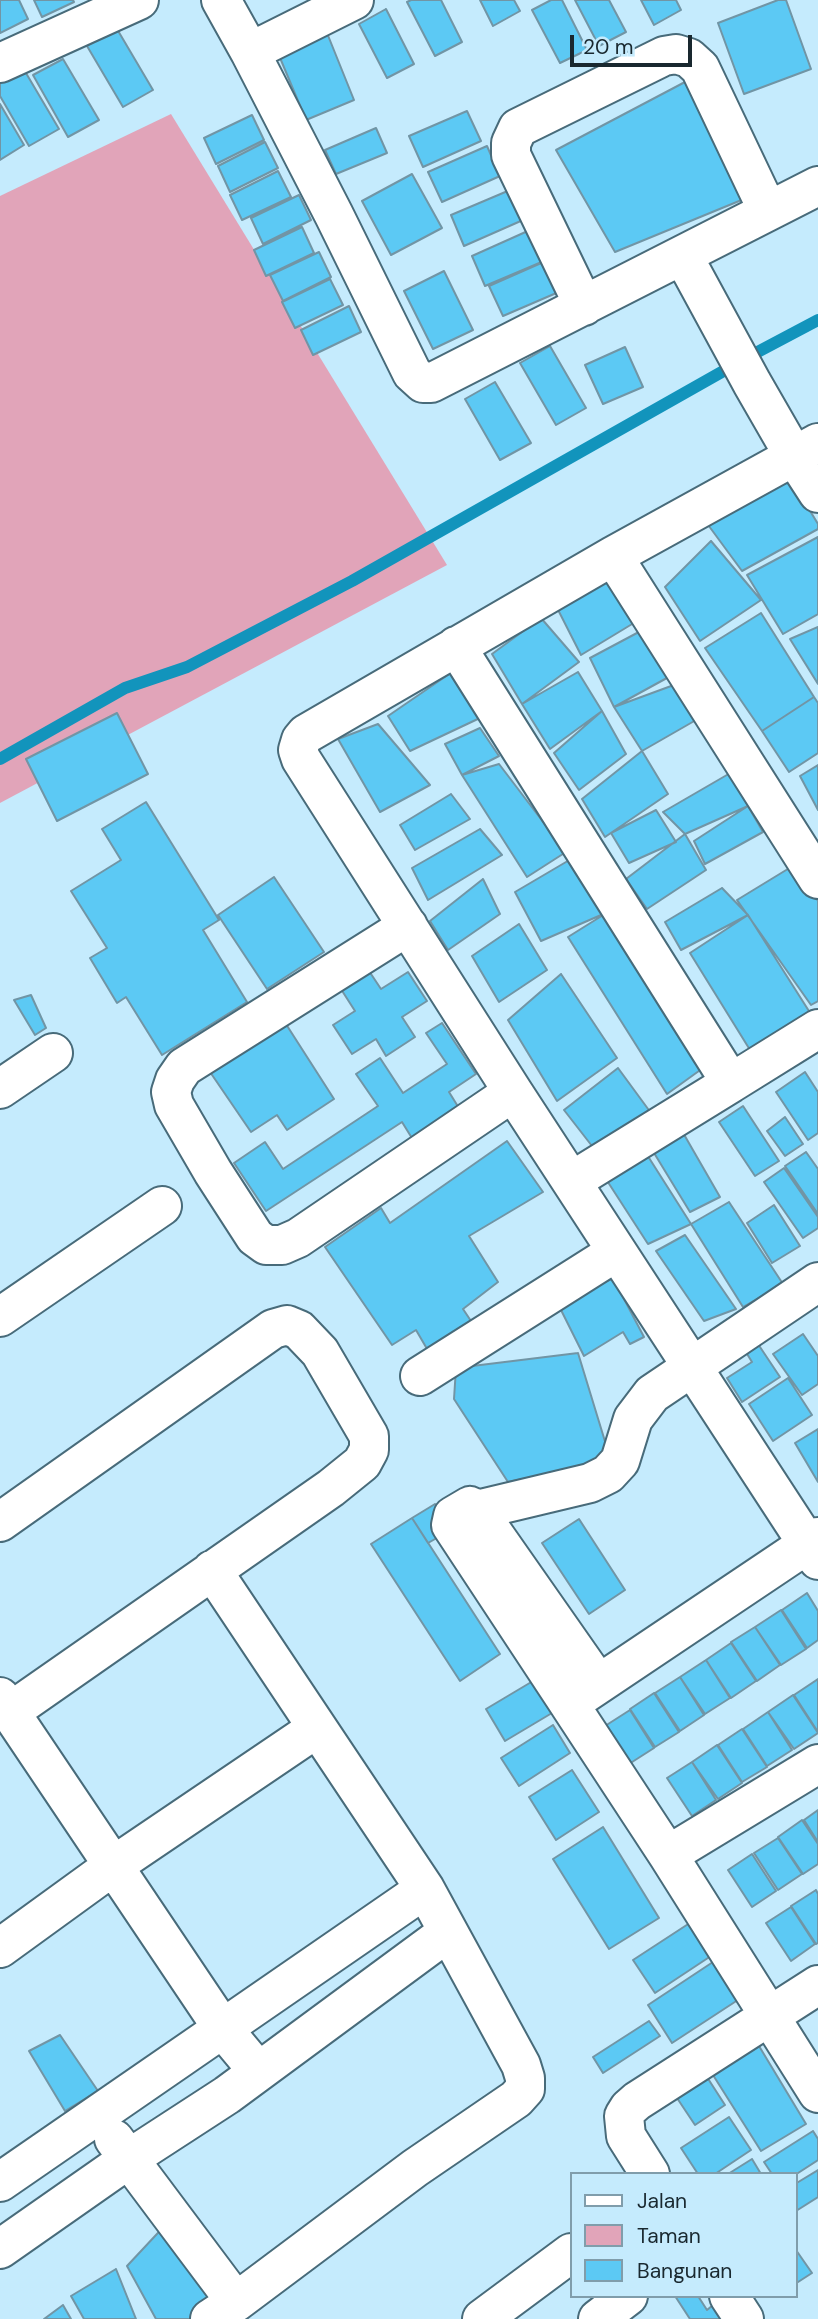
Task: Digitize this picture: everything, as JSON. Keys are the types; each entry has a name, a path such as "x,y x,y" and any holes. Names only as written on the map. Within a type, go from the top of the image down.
{"street":[{"path":"0,62 139,0"},
{"path":"221,0 416,379 423,383 431,383 818,186"},
{"path":"250,52 354,0"},
{"path":"584,306 510,155 511,143 518,128 664,56 676,54 689,58 700,68 768,211"},
{"path":"683,256 752,383 806,450 818,493"},
{"path":"584,1693 814,1547 616,1252 301,759 298,750 306,734 613,556 806,450"},
{"path":"613,556 818,879"},
{"path":"456,646 731,1083"},
{"path":"408,926 184,1067 175,1080 172,1092 174,1105 213,1172 255,1237 266,1245 282,1245 298,1238 513,1092"},
{"path":"572,1181 818,1030"},
{"path":"0,1089 53,1053"},
{"path":"0,1317 162,1206"},
{"path":"420,1376 616,1252"},
{"path":"818,1282 652,1394 633,1419 620,1461 608,1474 590,1483 477,1510 470,1506 453,1516 451,1525 584,1693 667,1855 818,2093"},
{"path":"0,1522 274,1329 287,1325 299,1330 320,1352 363,1423 369,1436 369,1450 362,1463 331,1488 212,1570 5,1705 223,2029 258,2071"},
{"path":"95,2116 130,2158 223,2311 525,2090 525,2078 520,2065 425,1889 212,1570"},
{"path":"0,1948 113,1866 317,1728"},
{"path":"667,1855 818,1764"},
{"path":"0,2182 425,1889"},
{"path":"0,2249 130,2158 227,2095 448,1932"},
{"path":"649,2172 626,2136 624,2116 629,2108 818,1985"},
{"path":"482,2319 570,2254"},
{"path":"598,2319 625,2298"},
{"path":"730,2298 744,2319"}],"green space":[{"path":"171,114 447,565 0,803 0,196"}],"building":[{"path":"0,0 19,0 28,19 0,33"},
{"path":"34,0 73,0 74,2 42,17"},
{"path":"441,0 462,42 435,56 407,2"},
{"path":"480,0 514,0 520,11 493,26"},
{"path":"551,0 562,0 587,50 560,63 532,10"},
{"path":"575,0 609,0 626,32 599,46"},
{"path":"641,0 676,0 681,10 654,25"},
{"path":"778,0 786,0 811,69 744,94 718,23"},
{"path":"386,9 414,64 387,78 359,24"},
{"path":"117,29 153,90 123,107 87,46"},
{"path":"327,33 354,100 306,120 278,53"},
{"path":"63,59 99,120 68,137 33,75"},
{"path":"23,68 59,129 29,146 0,96 0,81"},
{"path":"685,82 744,199 615,252 556,150"},
{"path":"0,104 24,145 0,160"},
{"path":"467,111 481,141 423,167 409,136"},
{"path":"252,115 264,140 216,164 204,138"},
{"path":"376,128 387,153 336,174 325,150"},
{"path":"265,142 278,168 230,192 218,166"},
{"path":"487,146 500,176 442,202 428,172"},
{"path":"278,171 291,197 242,220 230,195"},
{"path":"412,174 442,228 391,255 362,201"},
{"path":"510,190 523,220 464,246 451,215"},
{"path":"299,195 311,220 263,244 251,218"},
{"path":"302,227 314,253 266,276 254,250"},
{"path":"530,230 544,261 485,286 472,256"},
{"path":"319,252 331,277 283,301 270,275"},
{"path":"548,260 561,291 503,316 489,286"},
{"path":"444,271 473,330 433,349 404,291"},
{"path":"330,279 343,305 295,328 282,302"},
{"path":"349,306 361,332 313,355 301,330"},
{"path":"550,346 586,408 556,425 520,363"},
{"path":"625,347 643,387 603,404 585,365"},
{"path":"495,382 531,443 500,460 465,399"},
{"path":"790,478 818,524 818,529 742,571 703,518"},
{"path":"818,537 818,614 783,634 747,575"},
{"path":"711,541 761,600 700,641 665,587"},
{"path":"607,566 647,615 581,655 551,596"},
{"path":"761,613 814,697 762,731 705,648"},
{"path":"541,618 579,662 522,704 492,654"},
{"path":"652,625 676,673 614,707 590,658"},
{"path":"818,627 818,684 790,639"},
{"path":"455,670 482,717 410,751 388,716"},
{"path":"578,672 602,711 550,749 522,704"},
{"path":"682,682 703,716 642,751 614,707"},
{"path":"814,697 818,703 818,753 789,772 762,731"},
{"path":"602,711 626,754 579,790 554,753"},
{"path":"117,713 148,774 57,821 26,759"},
{"path":"378,724 430,785 380,812 338,739"},
{"path":"480,728 499,756 462,775 445,744"},
{"path":"642,751 668,794 605,837 582,799"},
{"path":"499,764 566,852 527,877 462,775"},
{"path":"818,765 818,810 800,776"},
{"path":"732,772 748,806 685,834 663,812"},
{"path":"451,794 470,819 415,850 400,825"},
{"path":"146,802 219,920 203,930 247,1002 162,1055 126,997 117,1003 90,958 107,948 71,891 121,860 102,829"},
{"path":"748,806 763,832 705,864 694,841"},
{"path":"656,810 676,842 629,863 611,833"},
{"path":"480,829 502,855 428,900 412,868"},
{"path":"685,834 706,870 647,909 626,879"},
{"path":"583,852 608,912 541,941 515,892"},
{"path":"796,864 818,901 818,1001 811,1005 737,900"},
{"path":"274,877 324,952 267,989 218,915"},
{"path":"483,879 500,914 448,950 430,921"},
{"path":"722,888 748,915 681,950 665,922"},
{"path":"608,912 703,1068 667,1094 568,937"},
{"path":"748,915 814,1019 755,1058 690,953"},
{"path":"519,924 547,970 499,1002 472,956"},
{"path":"367,968 381,989 408,972 427,1001 402,1017 415,1037 386,1056 376,1039 352,1054 333,1025 355,1011 339,986"},
{"path":"561,974 617,1058 557,1101 508,1020"},
{"path":"31,995 46,1028 35,1035 14,1000"},
{"path":"284,1021 334,1099 287,1130 277,1115 251,1132 208,1069"},
{"path":"442,1023 476,1074 449,1092 462,1113 415,1143 402,1122 266,1211 234,1163 265,1142 283,1169 378,1106 356,1074 380,1058 403,1093 447,1064 426,1033"},
{"path":"618,1068 651,1113 592,1146 564,1110"},
{"path":"805,1072 818,1092 818,1133 808,1140 776,1092"},
{"path":"743,1106 779,1161 755,1176 719,1122"},
{"path":"785,1117 803,1144 785,1156 767,1131"},
{"path":"682,1131 720,1197 690,1212 651,1148"},
{"path":"507,1141 543,1192 469,1236 498,1282 463,1309 471,1321 430,1354 416,1330 392,1345 325,1247 381,1208 390,1223"},
{"path":"644,1150 691,1224 648,1244 604,1176"},
{"path":"806,1152 818,1169 818,1214 785,1166"},
{"path":"784,1168 818,1217 818,1228 803,1238 764,1182"},
{"path":"729,1202 783,1284 743,1307 691,1224"},
{"path":"774,1205 800,1246 772,1263 747,1223"},
{"path":"685,1235 736,1309 704,1321 656,1251"},
{"path":"613,1278 644,1337 630,1344 623,1332 584,1356 559,1306"},
{"path":"803,1334 818,1356 818,1384 802,1395 773,1354"},
{"path":"756,1341 780,1377 742,1402 727,1378 752,1362 744,1349"},
{"path":"578,1353 611,1461 508,1482 454,1399 456,1368"},
{"path":"788,1378 812,1415 773,1441 749,1404"},
{"path":"818,1429 818,1482 795,1443"},
{"path":"435,1504 451,1530 428,1543 412,1518"},
{"path":"412,1518 500,1654 460,1681 371,1544"},
{"path":"579,1519 625,1590 589,1614 542,1543"},
{"path":"807,1593 818,1611 818,1640 807,1648 782,1610"},
{"path":"781,1610 806,1649 781,1665 755,1627"},
{"path":"755,1627 780,1665 757,1681 731,1642"},
{"path":"731,1643 756,1681 731,1698 706,1660"},
{"path":"706,1660 730,1698 705,1714 680,1677"},
{"path":"680,1677 704,1715 680,1731 655,1693"},
{"path":"818,1679 818,1732 794,1695"},
{"path":"533,1681 552,1713 505,1741 486,1709"},
{"path":"654,1693 679,1732 655,1747 630,1709"},
{"path":"793,1695 818,1733 794,1749 768,1712"},
{"path":"630,1710 654,1748 629,1764 605,1726"},
{"path":"768,1712 792,1750 767,1766 743,1729"},
{"path":"553,1725 570,1753 519,1786 501,1758"},
{"path":"742,1729 767,1767 742,1782 718,1745"},
{"path":"717,1745 742,1783 718,1799 692,1762"},
{"path":"692,1762 716,1800 692,1816 667,1778"},
{"path":"572,1770 599,1812 556,1840 529,1797"},
{"path":"818,1810 818,1842 804,1820"},
{"path":"802,1820 818,1844 818,1864 803,1874 778,1837"},
{"path":"603,1827 659,1918 609,1949 553,1859"},
{"path":"778,1838 802,1874 778,1890 754,1853"},
{"path":"752,1854 776,1891 752,1907 728,1870"},
{"path":"816,1890 818,1943 816,1944 791,1906"},
{"path":"791,1907 815,1944 791,1961 766,1923"},
{"path":"702,1915 723,1948 655,1993 633,1960"},
{"path":"719,1958 744,1996 672,2043 648,2005"},
{"path":"649,2021 660,2036 603,2073 593,2057"},
{"path":"60,2035 98,2091 65,2111 29,2051"},
{"path":"759,2046 806,2124 761,2151 713,2075"},
{"path":"705,2074 725,2105 695,2125 675,2095"},
{"path":"729,2117 751,2150 718,2172 697,2172 681,2148"},
{"path":"813,2131 818,2139 818,2160 797,2174 771,2172 764,2162"},
{"path":"752,2159 760,2172 731,2172"},
{"path":"818,2170 818,2197 797,2210 797,2183"},
{"path":"170,2220 223,2305 193,2319 156,2319 127,2266"},
{"path":"797,2251 812,2273 797,2283"},
{"path":"116,2269 136,2319 84,2319 71,2296"},
{"path":"676,2298 699,2298 707,2310 713,2305 722,2319 690,2319"},
{"path":"63,2305 71,2319 44,2319"}],"waterway":[{"path":"0,759 125,688 187,667 352,581 818,320"}]}
